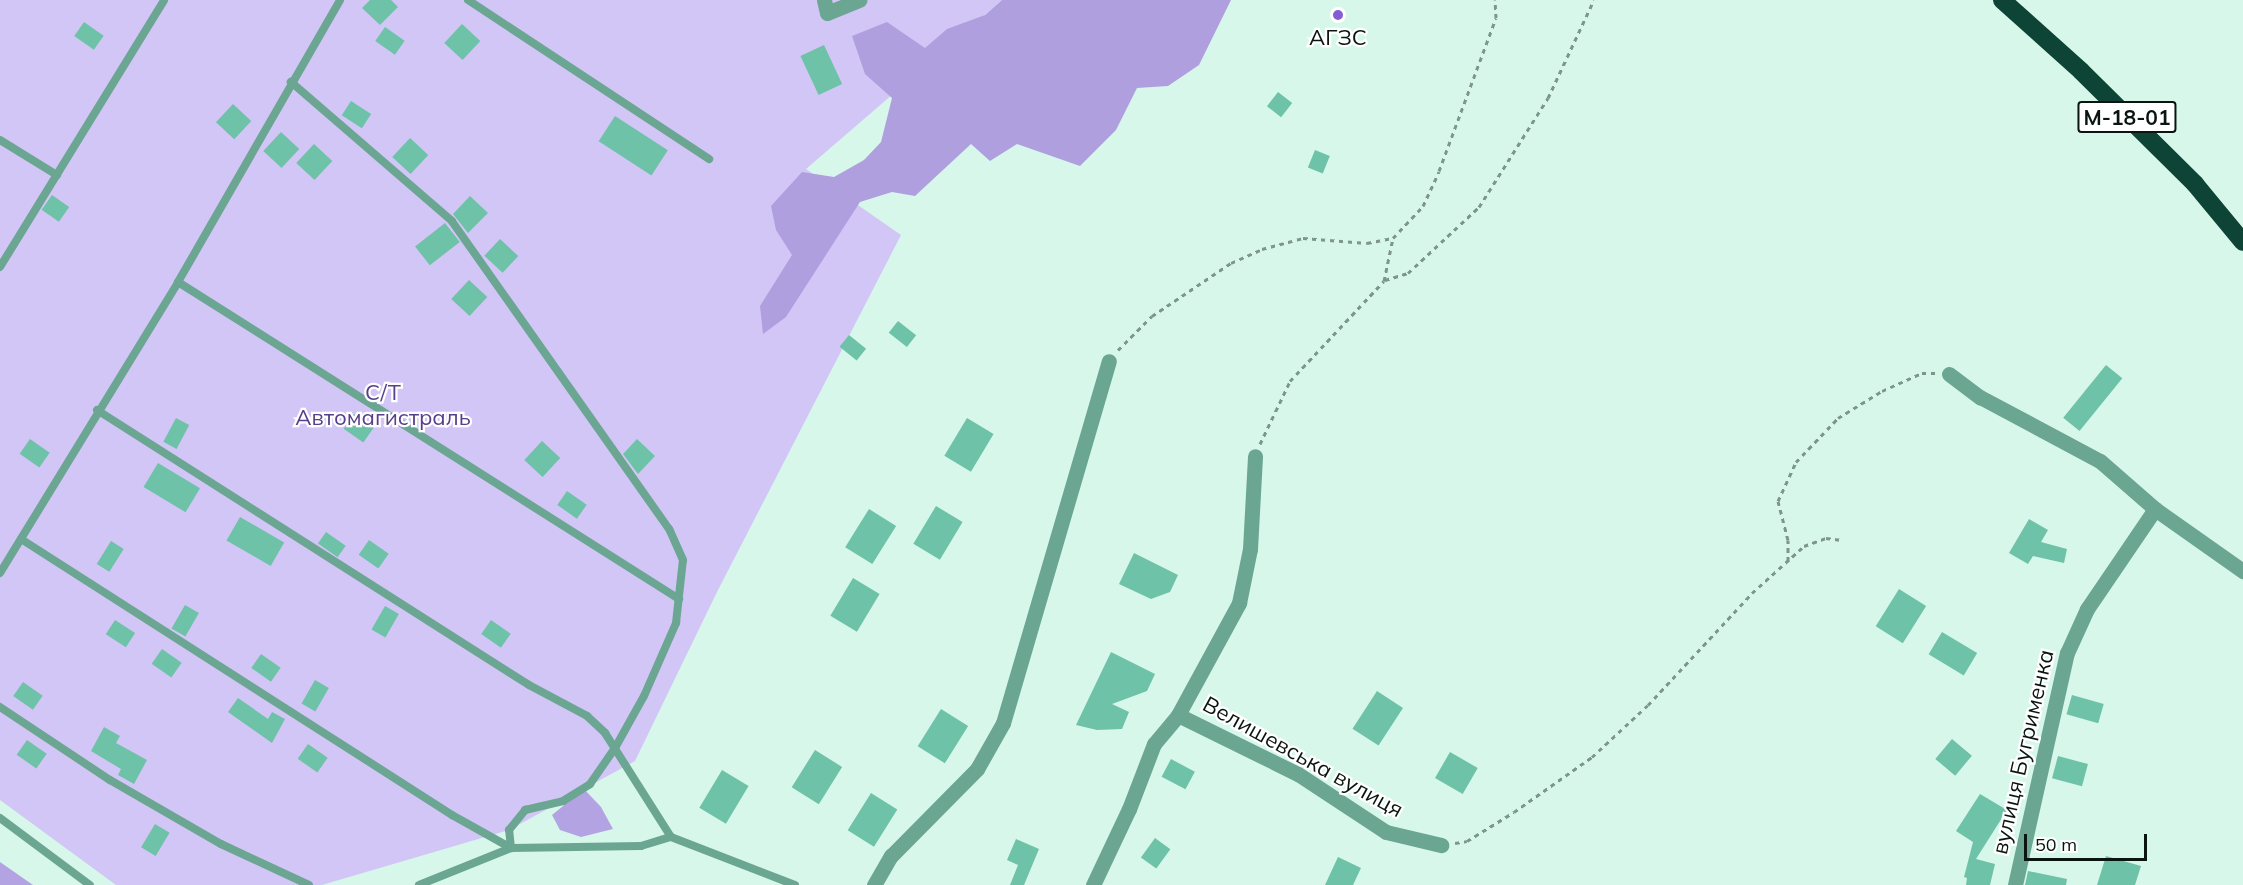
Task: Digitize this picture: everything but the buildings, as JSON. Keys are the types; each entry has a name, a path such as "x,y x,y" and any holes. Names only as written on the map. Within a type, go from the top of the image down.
{"highway":[{"name":"М-18-01","path":"2002,0 2081,71 2194,184 2243,242"}],"street":[{"path":"824,0 827,13 860,0"},
{"path":"874,885 891,856 977,770 1003,723 1109,361"},
{"path":"1948,374 1980,397 2100,461 2155,509 2243,571"},
{"path":"1093,885 1129,810 1154,744 1178,715 1239,603 1250,549 1255,456"},
{"name":"вулиця Бугрименка","path":"2015,885 2067,653 2087,609 2155,509"},
{"name":"Велишевська вулиця","path":"1178,715 1298,774 1386,832 1441,845"}],"lane":[{"path":"0,267 164,0"},
{"path":"0,573 97,410 178,282 340,0"},
{"path":"468,0 709,159"},
{"path":"291,82 452,221 669,529 683,560 676,623 644,696 615,748 590,784 563,801 525,810 509,830 511,848"},
{"path":"0,141 57,175"},
{"path":"178,282 679,599"},
{"path":"97,410 529,685 587,716 615,748 671,837 795,885"},
{"path":"21,539 452,815 511,848"},
{"path":"0,706 110,780 221,844 309,885"},
{"path":"0,818 90,885"},
{"path":"419,885 511,848 641,846 671,837"}],"path":[{"path":"1384,281 1393,238 1423,206 1438,171 1496,18 1495,0"},
{"path":"1255,456 1290,381 1384,281 1407,273 1479,207 1548,98 1594,0"},
{"path":"1109,361 1125,340 1152,316 1231,263 1303,238 1367,243 1393,238"},
{"path":"1788,561 1788,540 1778,501 1796,462 1838,418 1882,391 1922,373 1948,374"},
{"path":"1441,845 1467,841 1592,757 1648,705 1752,593 1804,546 1826,538 1842,540"}],"green space":[{"name":"С/Т Автомагистраль","path":"0,0 1002,0 806,169 901,235 717,592 635,761 509,830 322,885 116,885 0,800"}],"shaded area":[{"path":"1002,0 1231,0 1199,65 1168,86 1137,88 1116,130 1080,166 1017,144 990,161 971,144 915,196 892,192 860,202 786,317 763,334 760,306 792,255 776,230 771,206 802,172 834,177 864,160 881,142 892,98 865,74 852,36 887,22 925,48 947,29 985,15"},
{"path":"584,789 601,807 613,829 581,837 560,830 552,815"},
{"path":"0,862 33,885 0,885"}],"place":[{"name":"АГЗС","path":"1338,15"}]}
